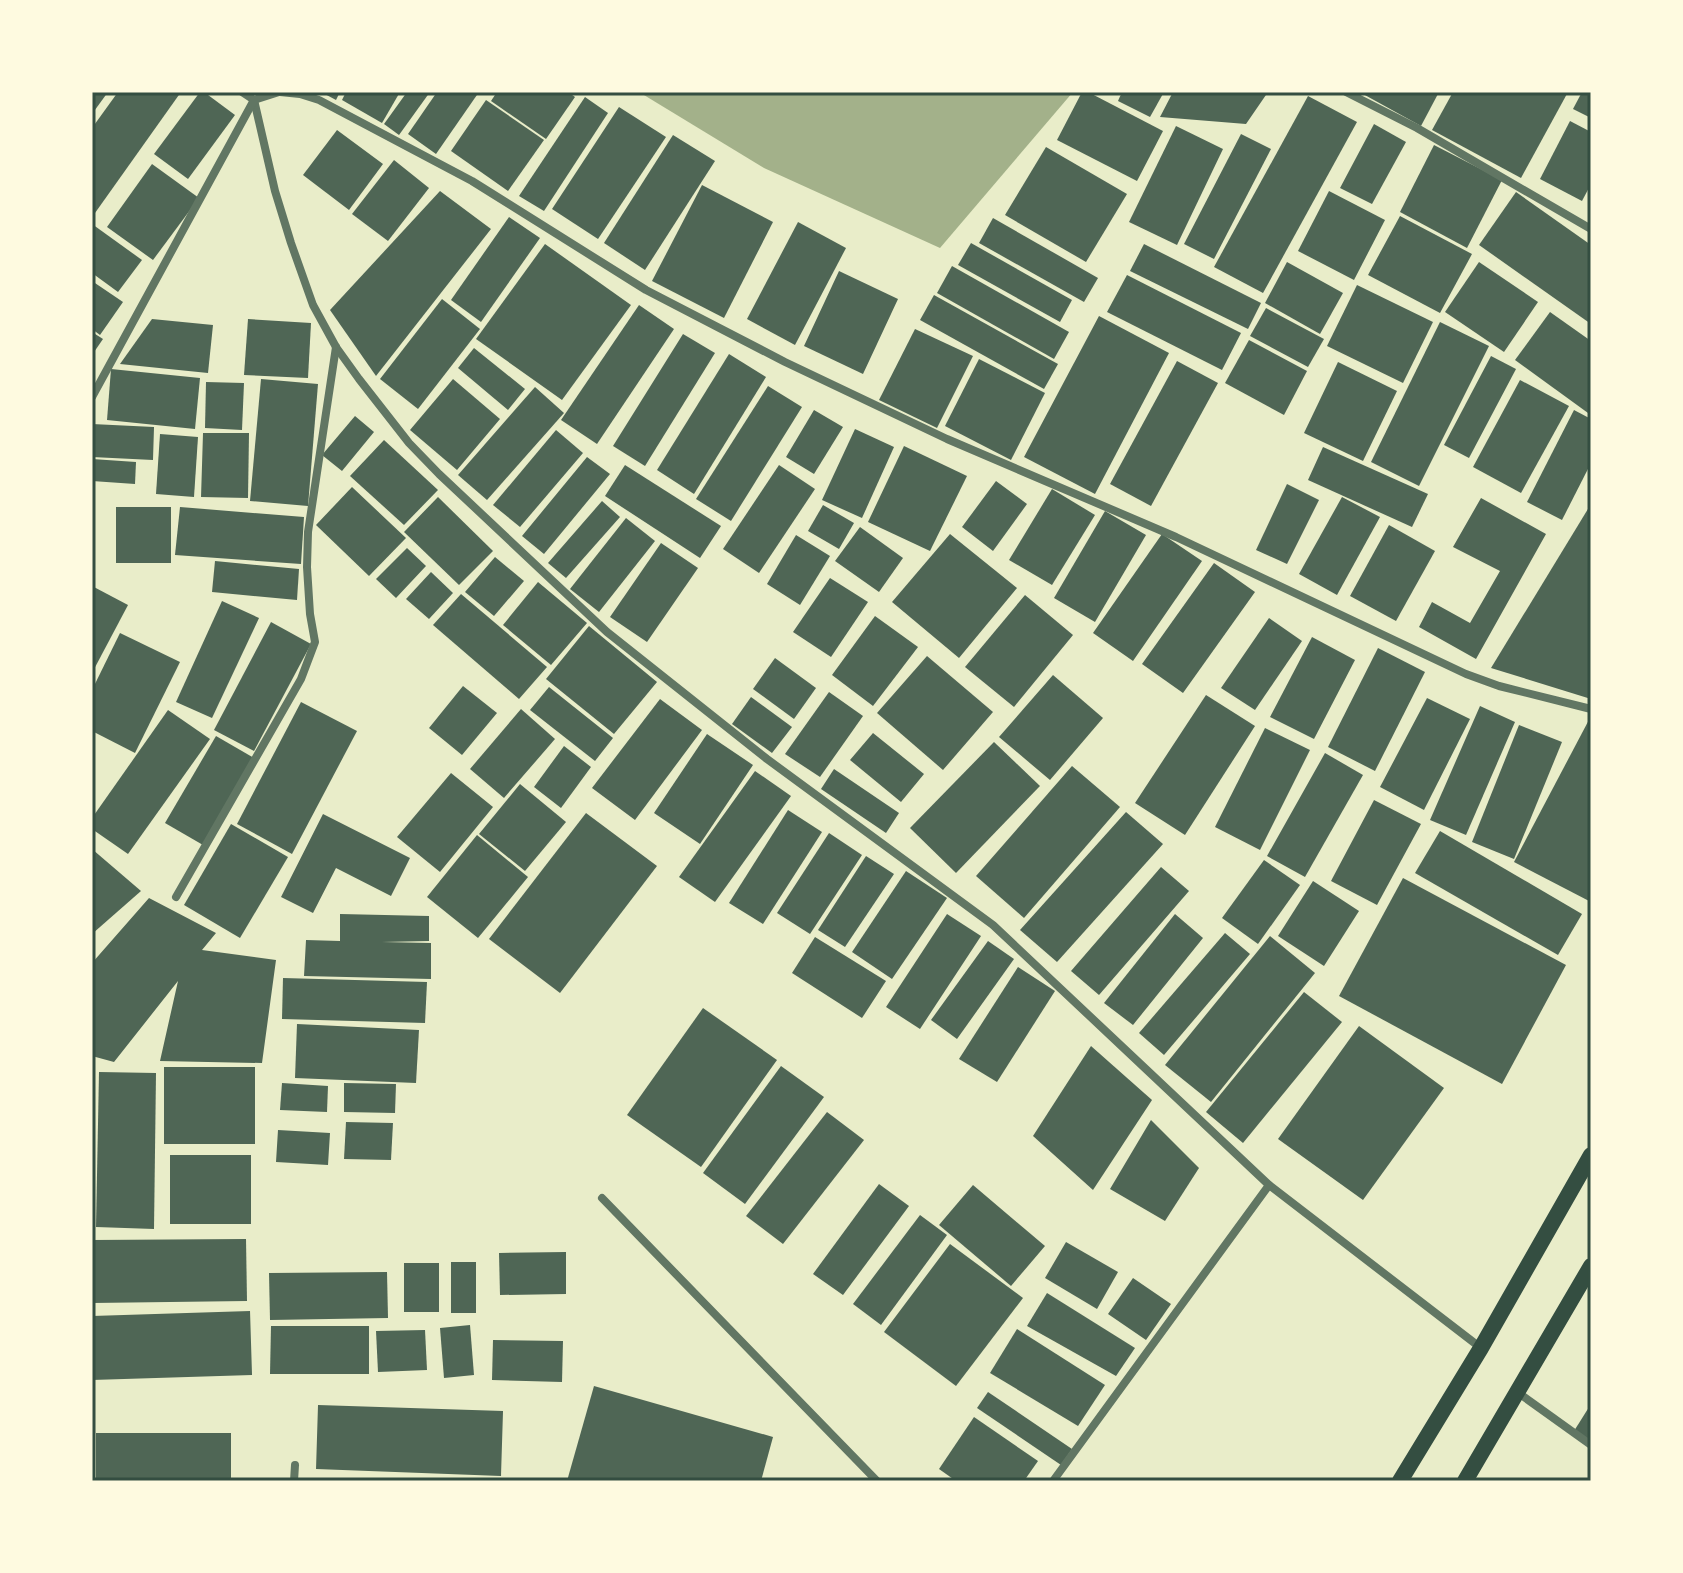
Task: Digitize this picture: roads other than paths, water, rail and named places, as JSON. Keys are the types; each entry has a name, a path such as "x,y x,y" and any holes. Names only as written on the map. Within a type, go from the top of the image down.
{"main road":[{"path":"1400,1481 1481,1348 1591,1155"},
{"path":"1465,1481 1591,1266"}],"street":[{"path":"242,92 254,100 275,191 313,305 336,347 409,443 439,474 607,632 767,759 993,925 1269,1185 1481,1348"},
{"path":"92,397 254,100 279,92 300,94 319,100 472,181 646,290 785,362 947,439 1176,537 1466,674 1499,686 1591,709"},
{"path":"1346,92 1417,128 1591,229"},
{"path":"176,897 301,679 315,642 307,567 308,532 336,347"},
{"path":"1053,1481 1269,1185"},
{"path":"602,1198 877,1481"},
{"path":"1517,1392 1591,1445"},
{"path":"294,1481 295,1465"}]}
